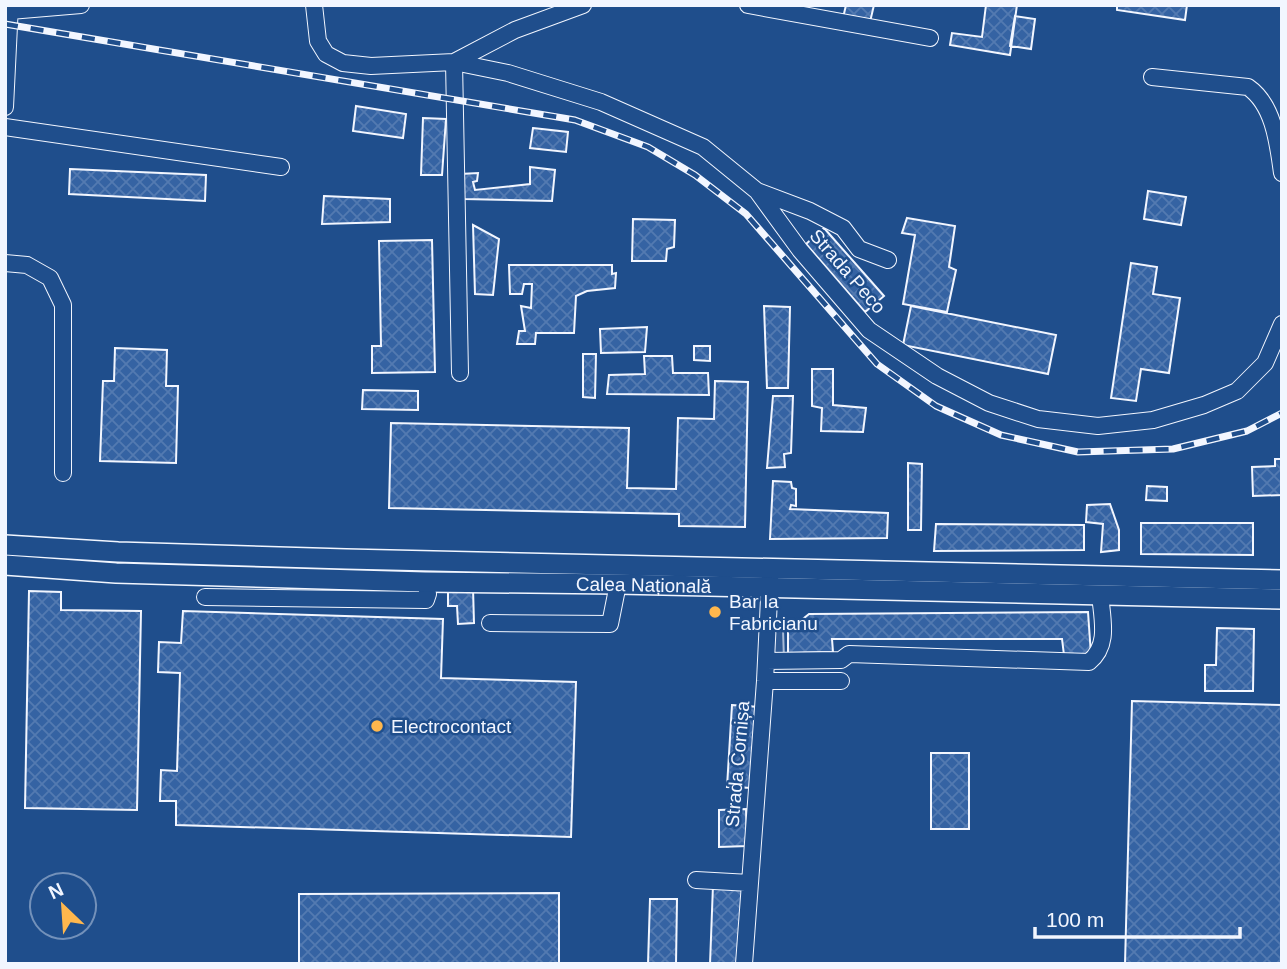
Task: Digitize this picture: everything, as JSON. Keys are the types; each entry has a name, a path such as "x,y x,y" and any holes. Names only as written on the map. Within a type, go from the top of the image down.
{"main road":[{"name":"Calea Națională","path":"5,545 118,552 1282,580"},
{"name":"Calea Națională","path":"5,565 116,573 425,582 1282,599"}],"street":[{"path":"5,107 10,8 81,5"},
{"name":"Strada Peco","path":"314,5 318,41 326,54 343,63 371,66 454,62 508,72 601,102 703,147 757,191 800,250 869,330 937,376 989,403 1038,419 1098,426 1153,420 1204,405 1237,391 1265,363 1282,324"},
{"name":"Strada Peco","path":"454,62 515,30 583,5"},
{"path":"748,5 930,38"},
{"path":"454,62 460,373"},
{"path":"1152,77 1248,87 1259,94 1278,142 1282,173"},
{"path":"5,127 281,167"},
{"path":"757,191 810,211 843,228 859,249 888,260"},
{"path":"5,263 27,265 50,278 63,305 63,472"},
{"name":"Strada Cornișa","path":"744,964 765,681 770,568"},
{"path":"205,597 426,600 428,594 425,582"},
{"path":"490,623 610,624 618,584"},
{"path":"766,661 841,660 849,654 1089,662 1099,654 1104,634 1100,594"},
{"path":"765,681 841,681"},
{"path":"696,880 750,883"}],"shaded area":[{"path":"767,623 783,629 784,660 766,661"}],"building":[{"path":"846,5 874,5 870,22 843,18"},
{"path":"986,5 1017,5 1010,55 950,45 952,33 982,37"},
{"path":"1117,5 1187,5 1185,20 1117,10"},
{"path":"1015,16 1035,19 1031,49 1010,46"},
{"path":"356,106 406,114 403,138 353,131"},
{"path":"423,118 446,119 442,175 421,175"},
{"path":"533,128 568,132 566,152 530,148"},
{"path":"530,167 555,170 552,201 464,199 460,174 478,173 477,181 473,182 475,190 530,184"},
{"path":"70,169 206,175 205,201 69,194"},
{"path":"1148,191 1186,197 1181,225 1144,219"},
{"path":"324,196 390,199 390,222 322,224"},
{"path":"907,218 955,226 949,267 956,270 947,312 903,304 915,235 902,233"},
{"path":"633,219 675,220 674,247 667,249 666,261 632,261"},
{"path":"473,225 499,239 493,295 475,294"},
{"path":"824,228 884,296 865,312 806,244"},
{"path":"432,240 435,372 372,373 372,346 381,346 379,241"},
{"path":"1131,263 1157,267 1153,294 1180,298 1169,373 1141,369 1136,401 1111,398"},
{"path":"509,265 612,265 612,274 616,273 615,288 587,291 576,296 574,333 536,333 535,344 517,344 519,331 525,331 521,306 531,308 532,284 524,284 522,294 510,294"},
{"path":"764,306 790,307 788,388 767,388"},
{"path":"911,306 1056,335 1048,374 903,345"},
{"path":"647,327 645,352 601,353 600,329"},
{"path":"694,346 710,346 710,361 694,360"},
{"path":"115,348 167,350 166,386 178,386 176,463 100,461 103,381 114,381"},
{"path":"583,354 596,354 595,398 583,397"},
{"path":"644,356 672,356 673,373 708,373 709,395 607,394 609,375 645,374"},
{"path":"812,369 833,369 833,405 866,408 863,432 821,431 822,408 812,406"},
{"path":"715,381 748,382 745,527 679,526 679,514 389,508 391,423 629,428 627,488 676,489 678,418 714,419"},
{"path":"363,390 418,391 418,410 362,409"},
{"path":"773,396 793,396 791,453 784,454 785,467 767,468"},
{"path":"1275,459 1282,459 1282,495 1253,496 1252,467 1275,466"},
{"path":"908,463 922,464 921,530 908,530"},
{"path":"773,481 791,482 792,488 796,489 796,506 791,505 790,509 888,513 887,538 770,539"},
{"path":"1147,486 1167,487 1167,501 1146,500"},
{"path":"1110,504 1119,530 1119,550 1101,552 1103,524 1086,522 1087,505"},
{"path":"1141,523 1253,523 1253,555 1141,554"},
{"path":"936,524 1084,525 1084,550 934,551"},
{"path":"448,588 473,588 474,623 458,624 457,606 448,606"},
{"path":"29,591 61,592 61,610 141,611 137,810 25,808"},
{"name":"Electrocontact","path":"183,611 443,619 441,678 576,682 571,837 176,825 176,801 160,801 161,770 177,771 180,673 158,672 159,642 181,643"},
{"path":"1088,612 1091,655 1064,655 1062,639 832,639 833,652 788,653 788,631 809,614"},
{"path":"1217,628 1254,629 1253,691 1205,691 1205,665 1216,665"},
{"path":"1132,701 1282,705 1282,964 1125,964"},
{"path":"732,705 759,707 754,788 727,787"},
{"path":"931,753 969,753 969,829 931,829"},
{"path":"746,809 747,846 719,847 719,810"},
{"path":"713,885 745,887 741,964 710,964"},
{"path":"559,893 559,964 299,964 299,894"},
{"path":"650,899 677,899 676,964 648,964"}],"railway":[{"path":"5,24 575,120 648,147 695,175 746,214 877,364 936,406 1001,435 1078,452 1173,449 1247,431 1282,413"}],"place":[{"name":"Bar la Fabricianu","path":"715,612"},
{"name":"Electrocontact","path":"377,726"}]}
